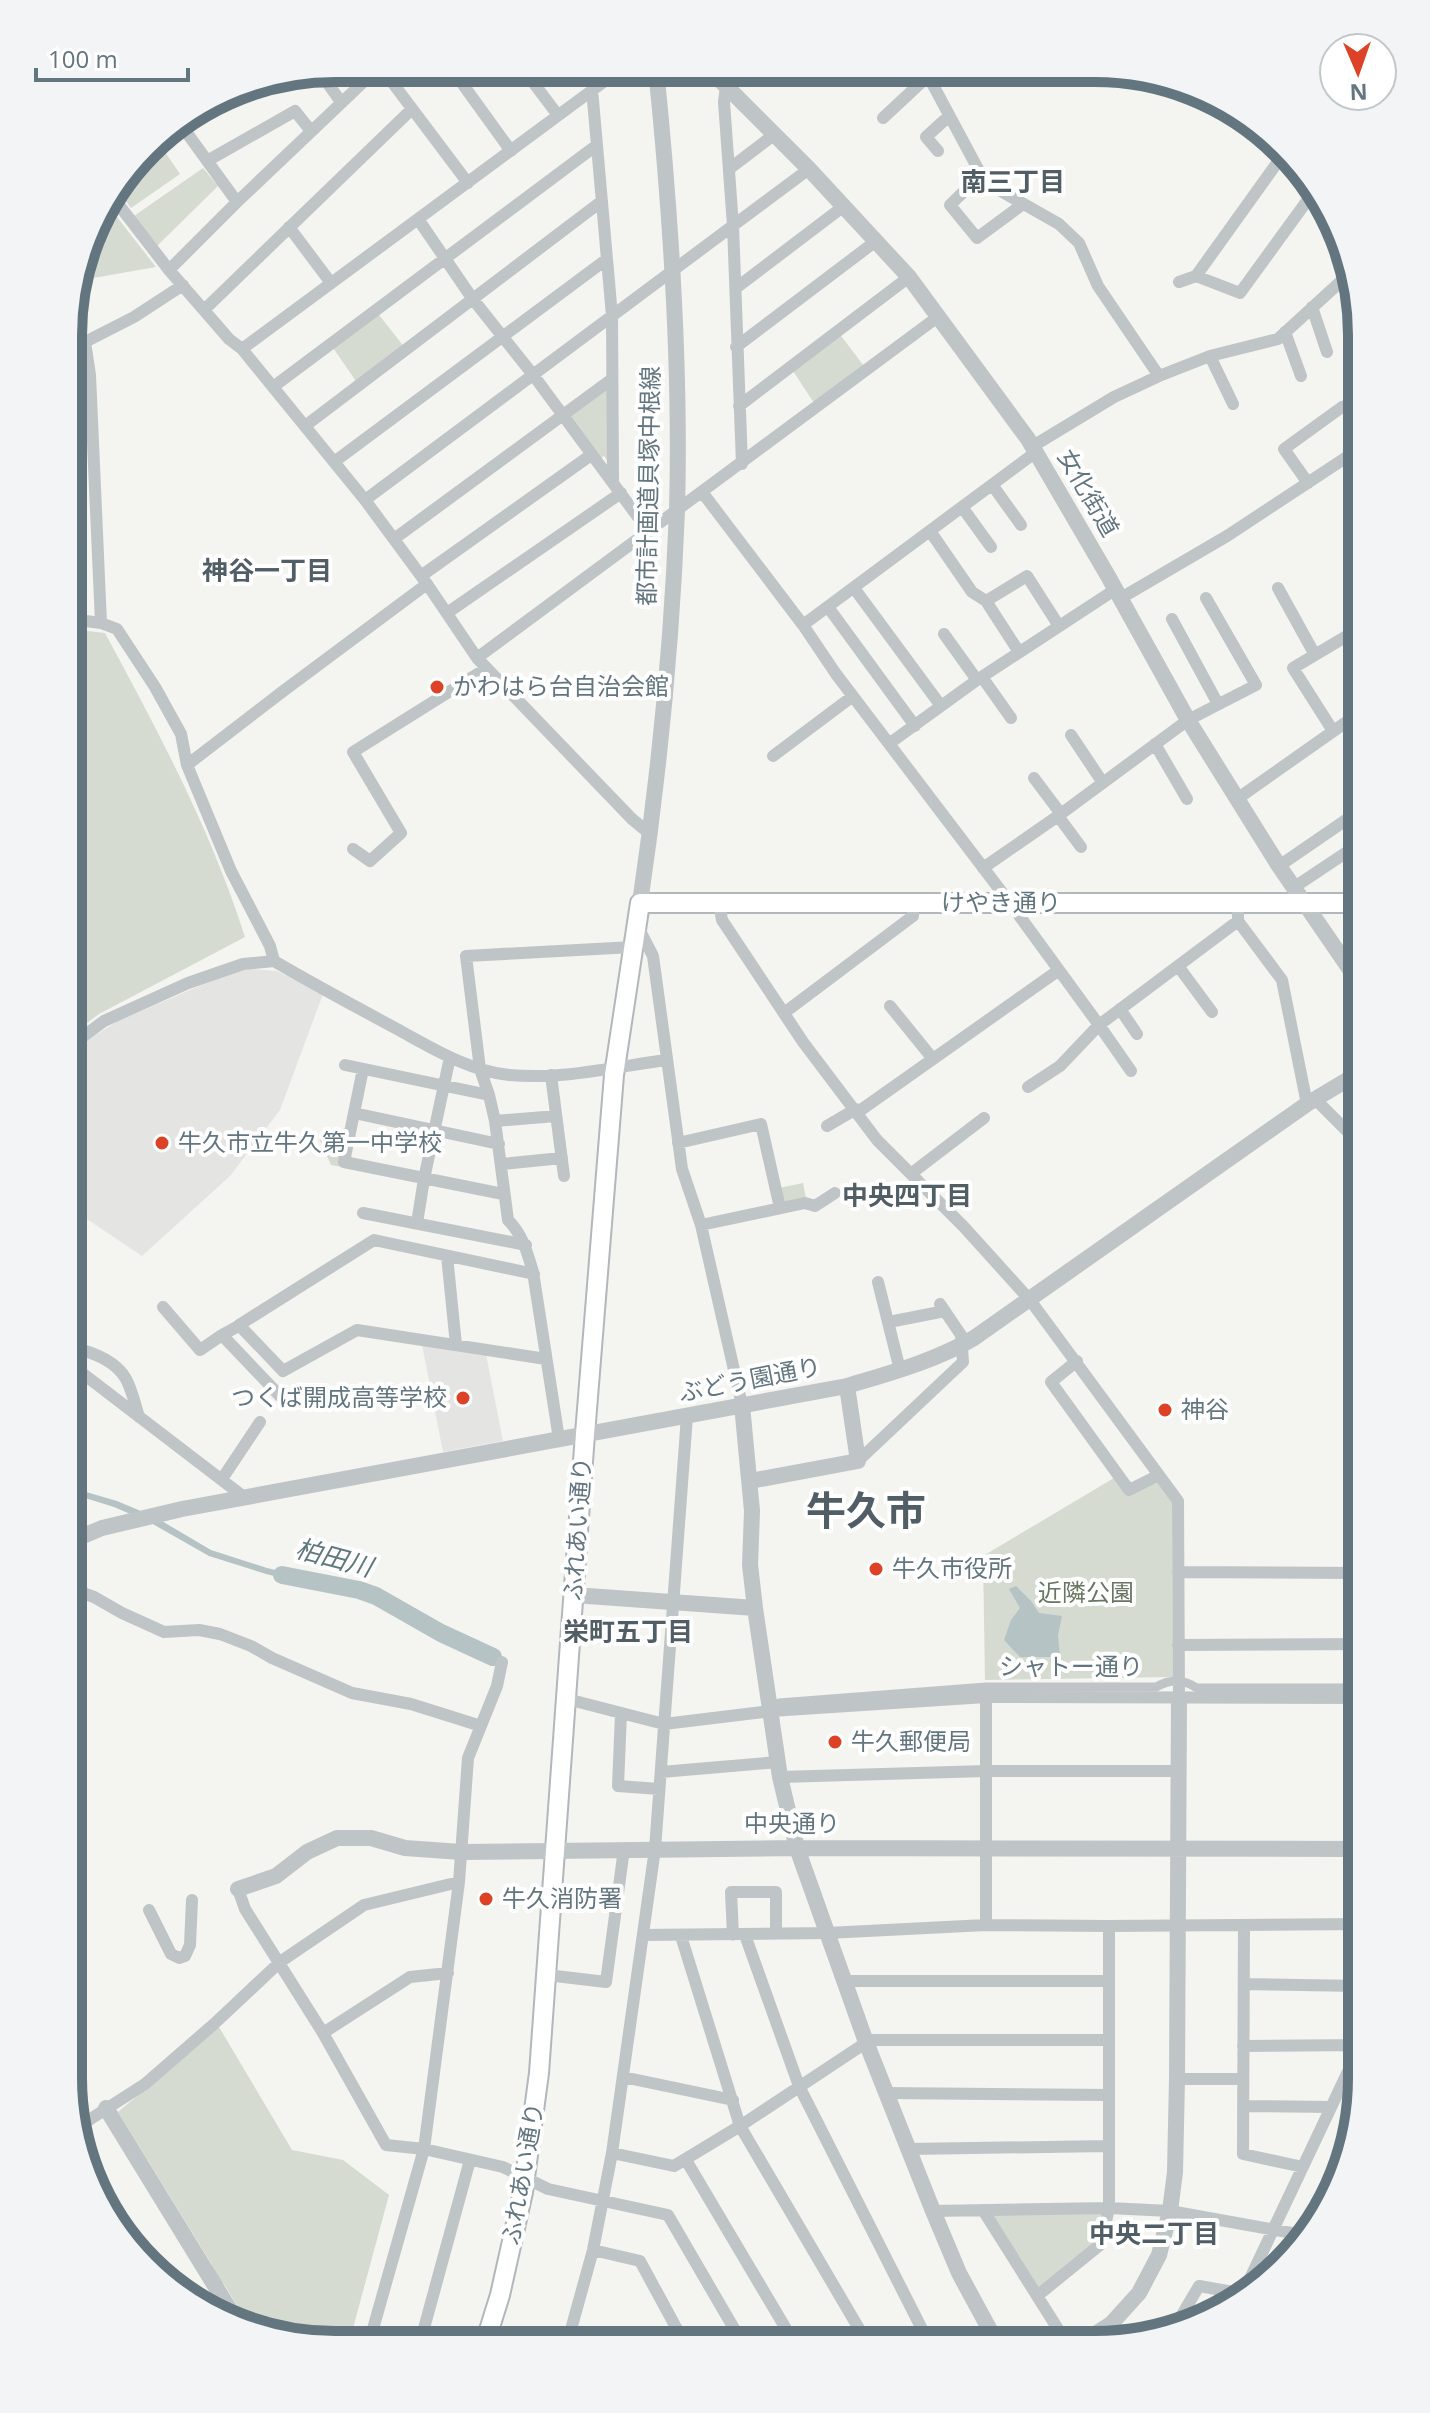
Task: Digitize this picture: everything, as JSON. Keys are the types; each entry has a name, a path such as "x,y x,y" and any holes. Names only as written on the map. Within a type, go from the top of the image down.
{"main road":[{"name":"けやき通り","path":"640,903 1010,903 1238,912 1298,895 1348,901"},
{"name":"ふれあい通り","path":"489,2331 503,2283 526,2177 539,2073 614,1067 640,903"}],"street":[{"path":"327,82 341,102"},
{"path":"169,270 362,82"},
{"path":"392,82 468,183"},
{"path":"461,82 511,151"},
{"path":"533,82 557,114"},
{"path":"242,349 602,82"},
{"name":"都市計画道貝塚中根線","path":"640,903 672,601 677,510 677,382 672,271 657,82"},
{"name":"女化街道","path":"722,82 809,169 909,277 1034,449 1188,720 1279,866 1348,966"},
{"path":"883,118 918,82"},
{"path":"932,82 985,182 1059,224 1079,243 1098,286 1159,376"},
{"path":"726,86 724,102 733,226 742,464"},
{"path":"592,89 612,316 613,481"},
{"path":"204,310 412,109"},
{"path":"207,161 295,111 311,131"},
{"path":"938,151 926,137 949,116"},
{"path":"186,131 237,202"},
{"path":"729,169 775,134"},
{"path":"273,387 597,145"},
{"path":"1179,282 1196,276 1278,161"},
{"path":"365,500 809,169"},
{"path":"981,175 950,205 977,238 1023,204"},
{"path":"1196,276 1240,293 1308,200"},
{"path":"305,426 602,201"},
{"path":"119,205 169,270 229,339 242,349 365,500 477,658 649,833"},
{"path":"736,288 844,206"},
{"path":"418,219 472,298 649,532"},
{"path":"289,227 331,283"},
{"path":"736,347 876,241"},
{"path":"334,462 607,259"},
{"path":"739,406 909,277"},
{"path":"803,625 993,486 1034,449 1114,397 1210,356 1278,339 1342,280"},
{"path":"82,346 183,285"},
{"path":"1312,307 1327,352"},
{"path":"477,658 939,316"},
{"path":"1285,332 1301,376"},
{"path":"82,338 90,375 101,623"},
{"path":"1210,356 1233,404"},
{"path":"394,539 612,379"},
{"path":"1308,483 1284,449 1348,405"},
{"path":"187,765 424,580 591,455"},
{"path":"890,743 979,678 1059,626 1227,536 1348,456"},
{"path":"993,486 1021,525"},
{"path":"702,492 1010,903 1131,1071"},
{"path":"447,613 621,493"},
{"path":"962,507 991,547"},
{"path":"930,531 972,592 986,601 1019,652"},
{"path":"986,601 1027,576 1059,626"},
{"path":"854,588 941,706"},
{"path":"1278,588 1315,655"},
{"path":"983,868 1188,720 1256,685 1206,598"},
{"path":"828,607 915,726"},
{"path":"1172,619 1218,704"},
{"path":"82,621 117,629 155,687 181,734 187,765 231,871 270,946 274,961"},
{"path":"944,634 1011,718"},
{"path":"1333,731 1293,668 1348,635"},
{"path":"353,849 370,861 401,833 353,752 487,668"},
{"path":"773,756 853,696"},
{"path":"1237,799 1348,721"},
{"path":"1071,735 1103,783"},
{"path":"1155,744 1187,799"},
{"path":"1034,778 1081,847"},
{"path":"1279,866 1348,819"},
{"path":"1298,895 1348,854"},
{"path":"719,903 722,920 803,1042 877,1140 912,1173 1030,1300 1178,1501 1175,2172 1170,2211 1159,2255 1139,2293 1111,2324 1101,2331"},
{"path":"784,1013 913,916 913,903"},
{"path":"1028,1087 1060,1066 1099,1025 1178,966 1238,912 1282,980 1311,1101 1348,1133"},
{"path":"637,925 653,956 682,1169 701,1225 742,1405 752,1511 750,1565 755,1608 775,1707 779,1770 797,1848 843,1981 933,2211 959,2273 990,2331"},
{"path":"559,1439 534,1274 526,1245 508,1220 495,1121 480,1069 466,956 633,947"},
{"path":"82,1037 104,1021 188,983 243,964 274,961 450,1057 480,1069 506,1075 551,1075 666,1060"},
{"path":"1178,966 1212,1012"},
{"path":"827,1126 857,1111 1059,970"},
{"path":"890,1006 933,1059"},
{"path":"1120,1009 1137,1034"},
{"path":"417,1223 450,1057"},
{"path":"345,1065 489,1095"},
{"path":"363,1069 344,1162 503,1194"},
{"path":"551,1075 564,1176"},
{"name":"ぶどう園通り","path":"82,1536 129,1521 244,1497 847,1386 900,1370 962,1345 1311,1101 1348,1079"},
{"path":"354,1113 499,1144"},
{"path":"495,1121 556,1116"},
{"path":"912,1173 984,1118"},
{"path":"678,1143 761,1124 780,1208"},
{"path":"502,1164 562,1158"},
{"path":"701,1225 805,1203 815,1206 835,1193"},
{"path":"363,1213 526,1245"},
{"path":"163,1307 200,1350 374,1240 534,1274"},
{"path":"447,1256 456,1345"},
{"path":"878,1282 900,1370"},
{"path":"750,1481 858,1461 961,1365 961,1335 943,1308 889,1322"},
{"path":"242,1324 239,1325 283,1371 357,1330 546,1359"},
{"path":"222,1335 280,1396"},
{"path":"82,1350 92,1352 119,1370 126,1379 139,1417"},
{"path":"1077,1361 1051,1382 1111,1466 1129,1490 1159,1475"},
{"path":"82,1373 244,1497"},
{"path":"847,1386 858,1461"},
{"path":"571,2331 593,2250 612,2153 655,1849 687,1416"},
{"path":"222,1479 260,1422"},
{"path":"1178,1572 1347,1573"},
{"path":"82,1593 164,1632 199,1630 220,1634 352,1693 411,1704 481,1726"},
{"path":"574,1595 755,1608"},
{"path":"1178,1645 1347,1644"},
{"path":"372,2331 424,2149 459,1882 468,1758 497,1686 502,1662"},
{"name":"シャトー通り","path":"775,1707 986,1687 1156,1687 1178,1680 1197,1688 1347,1688"},
{"path":"567,1699 664,1724 775,1707 986,1697 1347,1698"},
{"path":"986,1697 986,1925"},
{"path":"621,1713 618,1786 659,1789"},
{"path":"661,1772 1178,1771"},
{"name":"中央通り","path":"238,1889 276,1876 307,1852 337,1838 354,1836 405,1848 461,1852 797,1848 1347,1849"},
{"path":"547,1975 606,1982 624,1849"},
{"path":"86,2122 145,2084 280,1962 364,1905 459,1882"},
{"path":"238,1889 245,1909 323,2033 386,2145 424,2149 503,2167 548,2189 668,2215 735,2331"},
{"path":"776,1933 776,1892 731,1892 739,1935 799,2086 922,2331"},
{"path":"149,1910 171,1954 179,1958 185,1956 190,1945 192,1900"},
{"path":"643,1935 827,1933 986,1925 1347,1924"},
{"path":"1244,1925 1243,2154 1303,2167"},
{"path":"1037,2296 1101,2244 1109,2208 1109,1926"},
{"path":"681,1936 740,2126 860,2331"},
{"path":"323,2033 410,1977 448,1973"},
{"path":"843,1981 1109,1981"},
{"path":"1244,1984 1347,1986"},
{"path":"612,2153 674,2166 870,2040 1108,2040"},
{"path":"1243,2046 1347,2044"},
{"path":"1250,2278 1347,2073"},
{"path":"623,2077 733,2100"},
{"path":"1177,2079 1243,2079"},
{"path":"886,2093 1108,2095"},
{"path":"1243,2106 1331,2107"},
{"path":"106,2108 228,2307"},
{"path":"909,2149 1108,2146"},
{"path":"423,2331 470,2160"},
{"path":"686,2160 787,2331"},
{"path":"933,2211 1109,2208 1170,2211 1295,2233"},
{"path":"983,2210 1059,2331"},
{"path":"593,2250 640,2261 678,2331"},
{"path":"1182,2315 1199,2286 1230,2291"}],"shaded area":[{"name":"牛久市立牛久第一中学校","path":"241,968 277,971 323,994 280,1110 230,1176 142,1256 82,1216 82,1044 118,1021"},
{"name":"つくば開成高等学校","path":"422,1345 486,1354 503,1441 443,1452"},
{"path":"82,1491 155,1517 211,1550 305,1577 303,1583 209,1556 151,1523 82,1497"},
{"path":"1016,1586 1039,1613 1062,1616 1058,1635 1060,1657 1020,1657 1004,1640 1011,1620 1020,1608 1009,1589"}],"green space":[{"path":"163,149 180,174 131,208 123,198"},
{"path":"203,168 218,186 157,246 134,216"},
{"path":"114,213 156,267 89,279 101,238"},
{"path":"376,311 405,348 358,384 331,345"},
{"path":"839,333 866,369 816,406 791,368"},
{"path":"609,387 610,464 604,456 599,459 569,417"},
{"path":"82,630 105,633 200,820 245,937 99,1014 82,1026"},
{"path":"318,1136 347,1141 342,1167 331,1165"},
{"path":"803,1183 806,1199 783,1203 779,1188"},
{"name":"近隣公園","path":"1114,1478 1127,1496 1158,1482 1172,1501 1173,1677 985,1680 983,1556"},
{"path":"219,2027 292,2150 343,2160 389,2195 352,2331 302,2329 242,2313 224,2284 217,2280 211,2263 118,2112"},
{"path":"1109,2208 1101,2244 1037,2296 983,2210"}],"waterway":[{"name":"柏田川","path":"282,1575 376,1596 441,1633 493,1657"}],"place":[{"name":"かわはら台自治会館","path":"437,687"},
{"name":"牛久市立牛久第一中学校","path":"162,1143"},
{"name":"つくば開成高等学校","path":"463,1398"},
{"name":"神谷","path":"1165,1410"},
{"name":"牛久市役所","path":"876,1569"},
{"name":"牛久郵便局","path":"835,1742"},
{"name":"牛久消防署","path":"486,1899"}],"district":[{"name":"南三丁目","path":"1013,182"},
{"name":"神谷一丁目","path":"267,571"},
{"name":"中央四丁目","path":"907,1196"},
{"name":"牛久市","path":"866,1511"},
{"name":"栄町五丁目","path":"628,1632"},
{"name":"中央二丁目","path":"1154,2234"}]}
